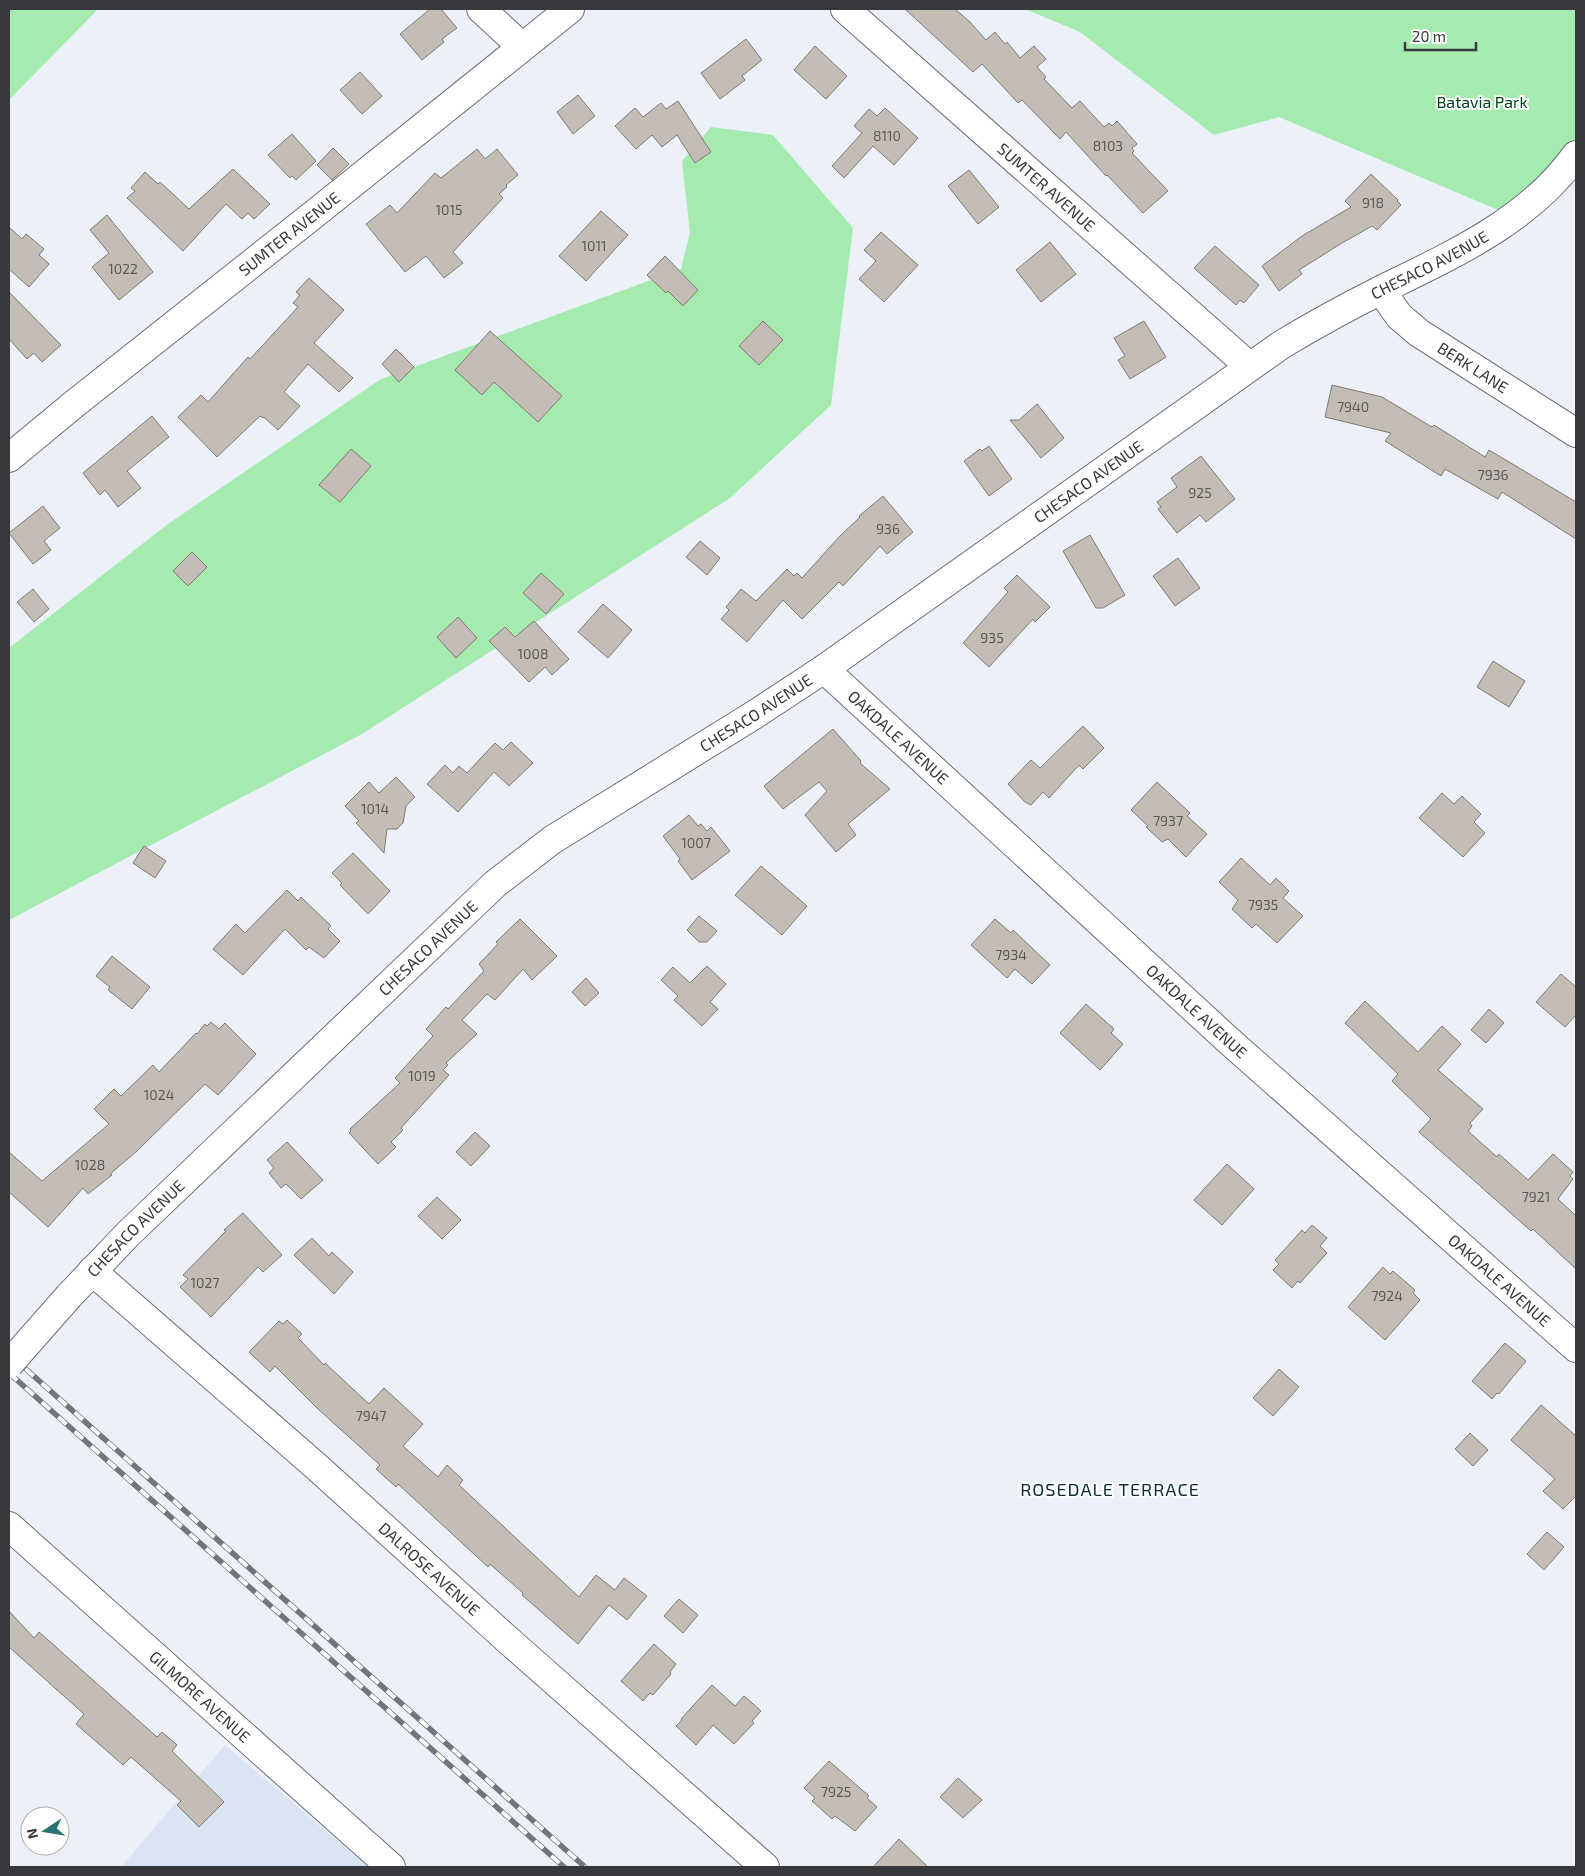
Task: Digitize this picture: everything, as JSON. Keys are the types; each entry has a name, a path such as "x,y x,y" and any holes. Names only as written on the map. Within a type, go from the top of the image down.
{"street":[{"path":"481,9 522,47"},
{"name":"SUMTER AVENUE","path":"9,458 570,9"},
{"name":"SUMTER AVENUE","path":"844,9 1249,366"},
{"name":"CHESACO AVENUE","path":"9,1364 92,1271 216,1149 501,879 552,840 754,715 824,669 1249,366 1324,319 1460,251 1491,233 1553,183 1576,155"},
{"name":"BERK LANE","path":"1381,290 1400,316 1419,333 1576,433"},
{"name":"OAKDALE AVENUE","path":"824,669 1228,1040 1576,1348"},
{"name":"DALROSE AVENUE","path":"92,1271 318,1468 517,1648 765,1867"},
{"name":"GILMORE AVENUE","path":"9,1526 391,1867"}],"shaded area":[{"path":"225,1745 368,1867 121,1867"}],"green space":[{"path":"9,9 98,9 9,100"},
{"name":"Batavia Park","path":"1025,9 1576,9 1576,141 1565,156 1505,213 1279,117 1214,135 1080,32"},
{"path":"711,127 773,135 853,228 831,405 730,498 362,734 9,920 9,648 168,524 381,379 681,269 690,233 682,161"}],"building":[{"path":"430,9 441,9 457,28 442,39 444,42 422,60 400,34"},
{"path":"905,9 955,9 986,40 995,32 1005,44 1007,42 1020,58 1034,46 1046,59 1037,67 1046,77 1044,79 1072,108 1080,101 1104,127 1109,123 1112,126 1117,121 1137,144 1132,148 1134,151 1132,153 1168,191 1143,213 1066,132 1060,139 1022,100 1018,103 982,64 973,72"},
{"path":"746,39 762,60 742,76 745,80 720,99 701,73"},
{"path":"815,46 847,76 826,99 794,70"},
{"path":"360,72 382,96 362,114 340,90"},
{"path":"578,95 595,116 573,134 557,112"},
{"path":"678,101 711,152 695,163 677,135 662,147 652,135 636,149 615,126 635,108 643,117 661,103 666,109"},
{"path":"885,108 918,138 894,165 873,146 844,178 832,166 862,133 854,126 869,109 877,116"},
{"path":"292,134 316,161 296,180 292,176 290,178 268,155"},
{"path":"333,148 349,164 332,180 317,165"},
{"path":"477,149 485,159 497,149 518,175 499,194 503,198 453,252 463,263 444,278 426,256 405,272 366,224 390,205 397,213 435,173 441,178"},
{"path":"233,169 270,204 254,219 248,213 242,219 226,204 183,251 127,198 135,191 131,188 145,172 158,184 160,182 189,209"},
{"path":"969,170 999,207 978,224 948,186"},
{"path":"1371,174 1401,205 1377,230 1372,226 1342,243 1299,270 1302,274 1279,291 1262,266 1302,236 1351,207 1345,201"},
{"path":"601,211 628,235 586,281 559,256"},
{"path":"107,215 153,272 119,300 92,267 109,253 90,230"},
{"path":"9,227 22,239 26,234 44,249 39,255 49,264 29,287 9,269"},
{"path":"881,232 918,265 884,302 859,279 876,261 864,250"},
{"path":"1050,242 1076,274 1041,302 1016,270"},
{"path":"1215,246 1259,285 1244,303 1240,300 1236,305 1194,268"},
{"path":"665,256 698,290 683,306 668,291 666,293 647,275"},
{"path":"309,278 344,310 314,343 353,378 339,392 308,364 284,392 300,406 278,430 264,417 260,416 217,457 178,417 201,395 208,402 248,357 250,359 298,307 293,303 300,295 296,292"},
{"path":"9,292 61,345 42,362 34,353 27,359 9,339"},
{"path":"763,321 783,340 759,365 739,346"},
{"path":"1144,321 1166,357 1130,379 1118,360 1125,356 1114,338"},
{"path":"490,331 562,396 538,422 494,382 482,395 455,370"},
{"path":"396,349 414,367 399,382 382,364"},
{"path":"1332,385 1382,397 1432,427 1434,425 1485,457 1489,450 1576,502 1576,539 1502,492 1498,499 1445,469 1441,476 1385,441 1391,433 1325,417"},
{"path":"1037,404 1064,438 1041,458 1010,420 1019,420"},
{"path":"152,416 169,437 127,471 141,488 118,507 105,490 100,495 83,473"},
{"path":"989,446 1012,479 989,496 964,461 980,449 982,451"},
{"path":"351,449 371,466 340,502 319,485"},
{"path":"1201,456 1235,499 1206,522 1200,515 1177,533 1158,509 1161,507 1157,502 1177,487 1171,478"},
{"path":"883,496 913,532 887,554 880,546 843,586 839,582 802,619 783,600 747,642 721,619 729,610 726,607 741,589 756,601 787,569 794,576 797,573 802,578 859,516"},
{"path":"43,506 60,528 44,541 51,550 33,564 9,533"},
{"path":"1090,535 1125,595 1103,608 1096,608 1063,551"},
{"path":"700,541 720,558 707,575 686,557"},
{"path":"192,552 207,567 188,586 173,571"},
{"path":"1178,558 1200,588 1175,606 1153,576"},
{"path":"541,573 564,594 546,614 523,593"},
{"path":"1017,575 1050,607 1035,622 1033,619 989,667 963,643 1008,592 1004,588"},
{"path":"33,589 49,609 34,622 17,602"},
{"path":"603,604 632,630 608,658 578,632"},
{"path":"458,617 477,638 456,658 437,637"},
{"path":"534,621 569,659 552,675 545,667 529,682 489,641 505,627 515,637"},
{"path":"1493,661 1525,681 1509,707 1477,687"},
{"path":"1083,726 1104,748 1083,769 1079,765 1049,798 1043,792 1031,805 1025,802 1008,784 1031,760 1040,768"},
{"path":"833,729 861,761 860,763 890,789 848,824 856,835 836,852 805,815 827,791 819,782 783,809 764,786"},
{"path":"511,742 533,763 509,786 494,772 458,812 427,784 445,765 453,773 459,766 467,773 495,743 503,750"},
{"path":"396,777 415,797 406,806 403,823 397,829 387,829 384,853 356,823 359,821 345,806 369,782 379,793"},
{"path":"1157,782 1190,813 1187,816 1207,834 1186,857 1168,839 1162,842 1131,810"},
{"path":"1442,793 1454,804 1462,796 1481,814 1474,822 1485,833 1463,857 1419,818"},
{"path":"689,815 698,826 701,824 707,831 711,827 730,851 692,880 678,861 680,859 663,836"},
{"path":"144,846 166,861 155,878 133,863"},
{"path":"353,853 390,891 368,914 340,885 342,883 332,873"},
{"path":"1241,858 1270,885 1276,878 1289,891 1283,898 1303,916 1277,943 1256,924 1252,928 1232,909 1238,900 1219,882"},
{"path":"761,866 807,906 782,935 735,895"},
{"path":"287,890 298,901 301,897 331,926 328,929 340,941 324,958 309,947 306,950 285,929 243,975 213,949 236,924 245,933"},
{"path":"699,916 717,931 707,942 699,942 687,930"},
{"path":"520,919 557,956 532,980 523,969 495,1000 487,994 462,1020 477,1034 446,1063 448,1065 443,1070 449,1075 401,1128 403,1130 391,1142 396,1147 378,1164 349,1133 350,1129 400,1083 395,1078 433,1036 426,1029 484,971 479,964 498,944 496,942"},
{"path":"995,919 1011,933 1013,930 1050,965 1032,984 1015,969 1007,978 971,945"},
{"path":"112,956 150,987 132,1009 108,990 110,987 96,976"},
{"path":"707,966 726,984 710,1002 718,1009 702,1026 674,1000 678,996 661,980 673,967 690,983"},
{"path":"1561,974 1576,987 1576,1015 1565,1027 1536,1002"},
{"path":"586,978 599,993 585,1006 572,992"},
{"path":"1365,1001 1418,1052 1442,1026 1461,1044 1438,1070 1483,1109 1470,1123 1472,1126 1468,1131 1497,1157 1499,1154 1528,1180 1553,1154 1573,1172 1570,1176 1573,1179 1558,1199 1576,1216 1576,1269 1533,1229 1531,1231 1419,1132 1431,1119 1392,1081 1398,1074 1345,1023"},
{"path":"1086,1004 1114,1029 1111,1033 1123,1044 1100,1070 1060,1033"},
{"path":"1489,1009 1504,1023 1486,1043 1471,1030"},
{"path":"211,1022 219,1029 225,1023 256,1054 218,1095 205,1084 137,1151 110,1174 112,1175 88,1194 83,1188 48,1227 9,1192 9,1152 42,1181 109,1124 94,1109 114,1089 121,1096 153,1065 159,1072 205,1024 207,1026"},
{"path":"475,1132 490,1146 471,1166 456,1152"},
{"path":"287,1142 323,1180 301,1199 286,1184 281,1188 269,1173 274,1168 267,1160"},
{"path":"1227,1164 1254,1189 1222,1225 1194,1200"},
{"path":"437,1197 461,1220 442,1239 418,1216"},
{"path":"243,1213 282,1255 263,1272 258,1267 211,1317 180,1287 188,1279 183,1275 226,1231 224,1230"},
{"path":"1312,1225 1327,1238 1320,1246 1327,1253 1300,1283 1298,1281 1292,1288 1273,1270 1279,1264 1275,1260 1302,1230 1305,1233"},
{"path":"312,1238 329,1256 332,1252 353,1272 334,1294 294,1255"},
{"path":"1383,1267 1390,1274 1393,1271 1415,1290 1413,1293 1420,1300 1385,1340 1348,1307"},
{"path":"287,1320 302,1334 298,1338 324,1365 325,1363 369,1404 384,1388 423,1424 403,1446 438,1477 447,1465 463,1480 459,1485 579,1597 596,1575 615,1590 624,1578 647,1596 627,1620 609,1605 578,1644 490,1564 488,1567 398,1484 396,1487 376,1469 380,1465 318,1409 275,1366 270,1372 249,1352 279,1321 283,1324"},
{"path":"1505,1343 1526,1361 1499,1394 1497,1393 1492,1399 1472,1381"},
{"path":"1279,1369 1299,1387 1273,1416 1253,1398"},
{"path":"1541,1405 1576,1436 1576,1496 1563,1509 1543,1491 1555,1479 1511,1440"},
{"path":"1470,1433 1488,1450 1473,1466 1455,1449"},
{"path":"1547,1532 1564,1547 1544,1570 1527,1554"},
{"path":"679,1599 698,1615 683,1633 664,1616"},
{"path":"9,1611 34,1638 39,1632 157,1737 162,1732 177,1745 172,1751 224,1802 199,1827 177,1805 181,1801 131,1757 123,1765 76,1724 84,1714 9,1647"},
{"path":"654,1644 676,1664 670,1672 671,1674 653,1695 650,1693 643,1701 621,1681"},
{"path":"712,1685 735,1706 744,1696 761,1711 752,1721 754,1723 734,1744 713,1725 696,1745 676,1726"},
{"path":"829,1761 869,1796 867,1798 877,1807 855,1831 835,1816 832,1819 812,1801 815,1798 804,1788"},
{"path":"958,1778 982,1800 963,1818 940,1797"},
{"path":"899,1839 928,1867 873,1867"}],"railway":[{"path":"9,1354 585,1867"},
{"path":"9,1373 564,1867"}],"district":[{"name":"ROSEDALE TERRACE","path":"1110,1490"}]}
